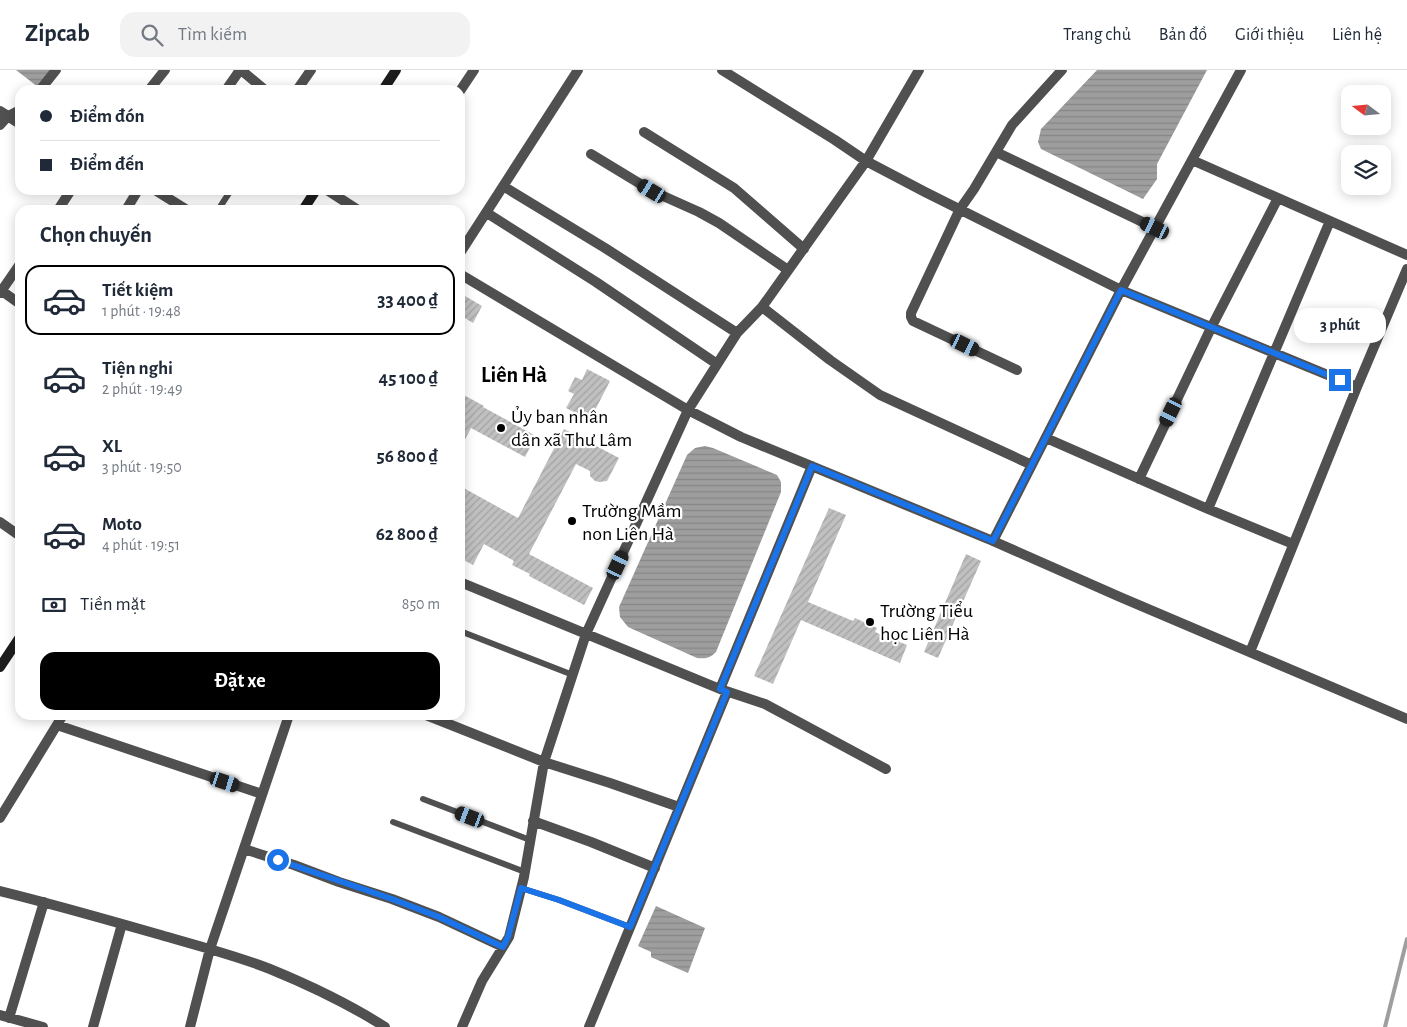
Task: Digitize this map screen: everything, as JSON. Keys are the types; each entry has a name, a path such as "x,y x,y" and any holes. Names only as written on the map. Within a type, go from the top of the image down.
{"main road":[{"path":"386,85 396,70"},
{"path":"0,667 15,644"}],"street":[{"path":"44,85 56,70"},
{"path":"153,85 165,70"},
{"path":"301,85 311,70"},
{"path":"464,85 474,70"},
{"path":"465,245 578,70"},
{"path":"722,70 866,161 960,210 1121,290 1356,387"},
{"path":"462,1027 482,981 508,937 525,872 544,762 586,634 688,410 738,333 762,307 866,161 919,70"},
{"path":"1017,370 913,320 911,317 913,309 960,210 974,190 1012,125 1062,70"},
{"path":"993,541 1121,290 1241,70"},
{"path":"232,85 246,72 260,85"},
{"path":"2,118 15,112"},
{"path":"2,118 15,122"},
{"path":"644,132 734,188 804,249"},
{"path":"996,152 1155,228"},
{"path":"590,154 652,191 719,223 788,270"},
{"path":"1192,160 1407,255"},
{"path":"503,186 605,248 738,333"},
{"path":"163,195 179,205"},
{"path":"335,195 350,205"},
{"path":"1139,479 1212,328 1278,198"},
{"path":"486,213 596,282 717,364"},
{"path":"1208,509 1330,221"},
{"path":"1250,652 1356,387 1407,269"},
{"path":"15,271 1,292 15,301"},
{"path":"465,277 688,410 740,437 993,541 1407,719"},
{"path":"762,307 830,360 880,395 1032,464"},
{"path":"1046,438 1293,544"},
{"path":"589,1027 655,868 812,466"},
{"path":"0,522 15,532"},
{"path":"465,584 723,690 765,704 886,770"},
{"path":"0,818 60,720"},
{"path":"190,1027 210,949 287,720"},
{"path":"439,720 544,762 610,782 679,807"},
{"path":"57,725 262,794"},
{"path":"533,821 655,868"},
{"path":"244,849 392,899 439,917 503,947"},
{"path":"0,891 210,949 269,968 316,989 385,1027"},
{"path":"43,1027 5,1016 44,902"},
{"path":"93,1027 122,924"}],"lane":[{"path":"465,633 573,675"},
{"path":"423,799 530,840"},
{"path":"393,822 525,872"},
{"path":"521,888 559,900 630,927"}],"shaded area":[{"path":"16,70 52,70 40,85 35,85"},
{"path":"1097,70 1207,70 1157,164 1157,179 1143,199 1041,149 1038,142 1041,129"},
{"path":"705,446 777,475 781,482 781,492 716,652 710,657 697,658 628,627 620,617 619,607 687,455 695,448"},
{"path":"656,906 705,928 688,973 651,957 651,952 638,946"}],"building":[{"path":"465,296 482,306 473,323 465,318"},
{"path":"587,369 610,381 590,420 566,408 574,394 568,391 575,377 582,380"},
{"name":"Ủy ban nhân dân xã Thư Lâm","path":"465,396 536,436 525,457 471,428 465,439"},
{"path":"564,429 619,458 607,481 595,481 590,476 590,471 576,464 529,554 593,588 584,605 529,576 530,574 512,565 514,561 484,544 473,565 465,561 465,489 518,518"},
{"path":"829,508 846,515 808,602 853,621 855,618 877,628 875,632 907,645 900,663 801,620 773,684 754,676"},
{"path":"966,554 981,561 938,658 924,652"}],"waterway":[{"path":"1385,1027 1407,939"}],"place":[{"name":"Ủy ban nhân dân xã Thư Lâm","path":"501,428"},
{"name":"Trường Mầm non Liên Hà","path":"572,521"},
{"name":"Trường Tiểu học Liên Hà","path":"870,622"}],"district":[{"name":"Liên Hà","path":"514,374"}],"route":[{"path":"278,860 439,917 503,947 508,937 521,888 559,900 630,927 727,692 720,689 812,466 993,541 1121,290 1340,380"}]}
